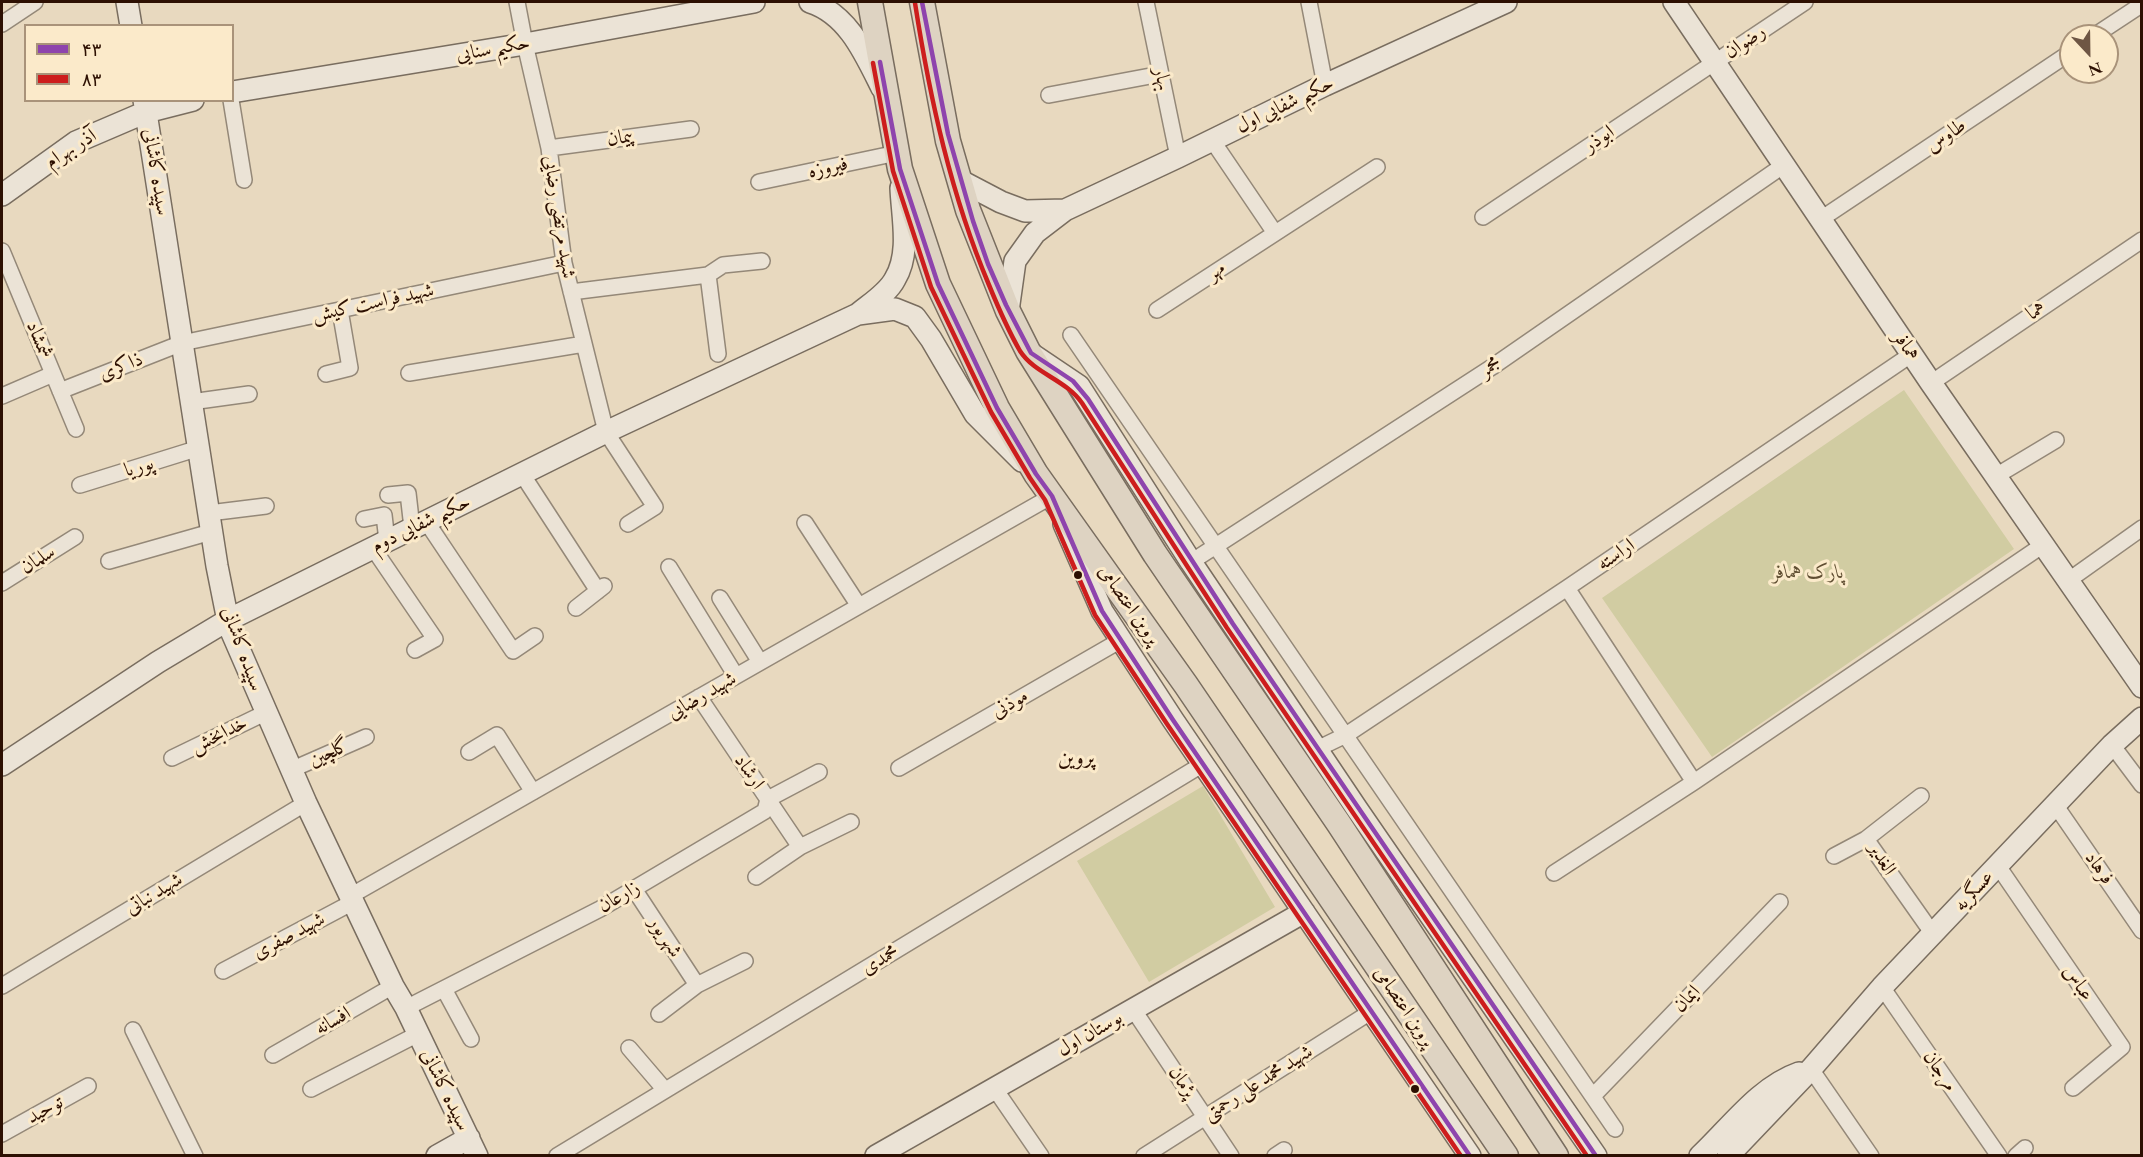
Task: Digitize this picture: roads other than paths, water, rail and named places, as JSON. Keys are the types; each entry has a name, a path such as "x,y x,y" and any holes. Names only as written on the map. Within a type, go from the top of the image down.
{"main road":[{"name":"پروین اعتصامی","path":"870,2 898,161 942,294 997,408 1036,474 1185,685 1506,1155"},
{"path":"922,2 948,141 968,210 1008,311 1028,351 1155,554 1339,824 1556,1155"}],"street":[{"path":"2,24 35,2"},
{"path":"127,2 131,24"},
{"name":"شهید مرتضی رضایی","path":"517,2 549,148 568,278 606,432 655,507 628,524"},
{"name":"حکیم سنایی","path":"234,92 525,44 754,2"},
{"path":"810,2 820,5 843,22 863,51 887,98"},
{"name":"بهار","path":"1146,2 1178,157"},
{"path":"1309,2 1325,85"},
{"name":"حکیم شفایی اول","path":"1065,210 1325,85 1506,2"},
{"name":"همافر","path":"1674,2 1931,383 2142,687"},
{"name":"رضوان","path":"1715,62 1805,2"},
{"path":"2112,24 2138,7"},
{"name":"طاوس","path":"1821,219 2059,60"},
{"name":"ابوذر","path":"1483,217 1715,62"},
{"path":"1049,95 1161,74"},
{"path":"145,106 177,102"},
{"path":"231,102 244,180"},
{"name":"آذر بهرام","path":"2,195 76,142 145,106"},
{"name":"سپیده کاشانی","path":"145,106 210,522 228,620 306,803 473,1147"},
{"name":"پیمان","path":"549,148 691,129"},
{"path":"1212,140 1275,233"},
{"path":"858,314 891,286 901,266 904,247 898,161"},
{"name":"فیروزه","path":"759,182 898,161"},
{"name":"مجمر","path":"1191,562 1492,367 1784,165"},
{"name":"مهر","path":"1157,310 1377,167"},
{"path":"959,180 1001,202 1025,211 1065,210"},
{"path":"1008,311 1015,261 1035,233 1065,210"},
{"name":"هما","path":"1931,383 2142,240"},
{"name":"شمشاد","path":"2,251 76,429"},
{"name":"شهید فراست کیش","path":"182,343 340,310 568,278 708,275 723,265 762,261"},
{"path":"708,275 718,354"},
{"path":"858,314 895,309 915,317 931,339 975,414 1036,474"},
{"path":"326,374 350,368 340,310"},
{"name":"حکیم شفایی دوم","path":"2,765 158,662 228,620 606,432 858,314"},
{"path":"1071,335 1615,1129"},
{"name":"ذاکری","path":"60,391 182,343"},
{"path":"409,373 584,344"},
{"path":"1028,351 1079,386 1191,562 1317,749 1595,1151"},
{"name":"اراسته","path":"1317,749 1346,735 1912,354"},
{"path":"2,396 53,374"},
{"path":"191,402 249,394"},
{"path":"1996,476 2056,440"},
{"name":"پوریا","path":"80,485 199,448"},
{"path":"522,474 602,588 576,608"},
{"path":"388,495 408,493 419,525 513,651 535,636"},
{"path":"1052,496 1102,611 1203,764 1470,1155"},
{"name":"شهید رضایی","path":"353,898 533,792 1052,496"},
{"path":"109,561 210,522 266,506"},
{"path":"364,519 384,515 380,544 435,639 415,650"},
{"path":"805,523 860,606"},
{"path":"2069,580 2142,528"},
{"name":"سلمان","path":"2,583 75,537"},
{"path":"1554,873 1694,782 2043,545"},
{"path":"669,567 736,676"},
{"path":"1567,588 1694,782"},
{"path":"720,598 760,663"},
{"name":"موذنی","path":"899,768 1121,640"},
{"name":"ارشاد","path":"699,697 800,847"},
{"name":"خدابخش","path":"172,758 267,712"},
{"name":"عسگریه","path":"1728,1155 1811,1069 1882,987 2112,745 2142,718"},
{"path":"469,753 497,735 533,792"},
{"name":"گلچین","path":"293,769 366,737"},
{"path":"2112,745 2142,785"},
{"name":"محمدی","path":"557,1155 1203,764"},
{"name":"زارعان","path":"406,1008 600,909 765,811 768,799 819,772"},
{"name":"الغدیر","path":"1921,796 1866,840 1933,934"},
{"name":"شهید نباتی","path":"2,986 306,803"},
{"name":"فرهاد","path":"2056,806 2142,930"},
{"path":"756,877 800,847 851,822"},
{"path":"1834,856 1866,840"},
{"name":"عباس","path":"1998,866 2122,1047 2073,1088"},
{"name":"شهریور","path":"634,889 697,986"},
{"name":"شهید صفری","path":"223,971 353,898"},
{"name":"ایمان","path":"1593,1096 1780,902"},
{"name":"بوستان اول","path":"876,1155 1304,912"},
{"path":"659,1014 697,986 745,961"},
{"name":"افسانه","path":"273,1055 393,986"},
{"name":"مرجان","path":"1882,987 1999,1155"},
{"path":"444,989 471,1039"},
{"name":"پژمان","path":"1133,1009 1231,1155"},
{"name":"شهید محمد علی رحمتی","path":"1144,1155 1372,1011"},
{"path":"133,1029 195,1155"},
{"path":"311,1089 418,1034"},
{"path":"629,1048 665,1090"},
{"path":"1811,1069 1872,1155"},
{"name":"عسگریه","path":"1700,1155 1753,1104 1783,1079 1811,1069"},
{"name":"توحید","path":"2,1134 88,1086"},
{"path":"995,1089 1041,1155"},
{"path":"437,1155 473,1147"}],"district":[{"name":"پروین","path":"1076,758"}],"park label":[{"name":"پارک همافر","path":"1808,573"}]}
